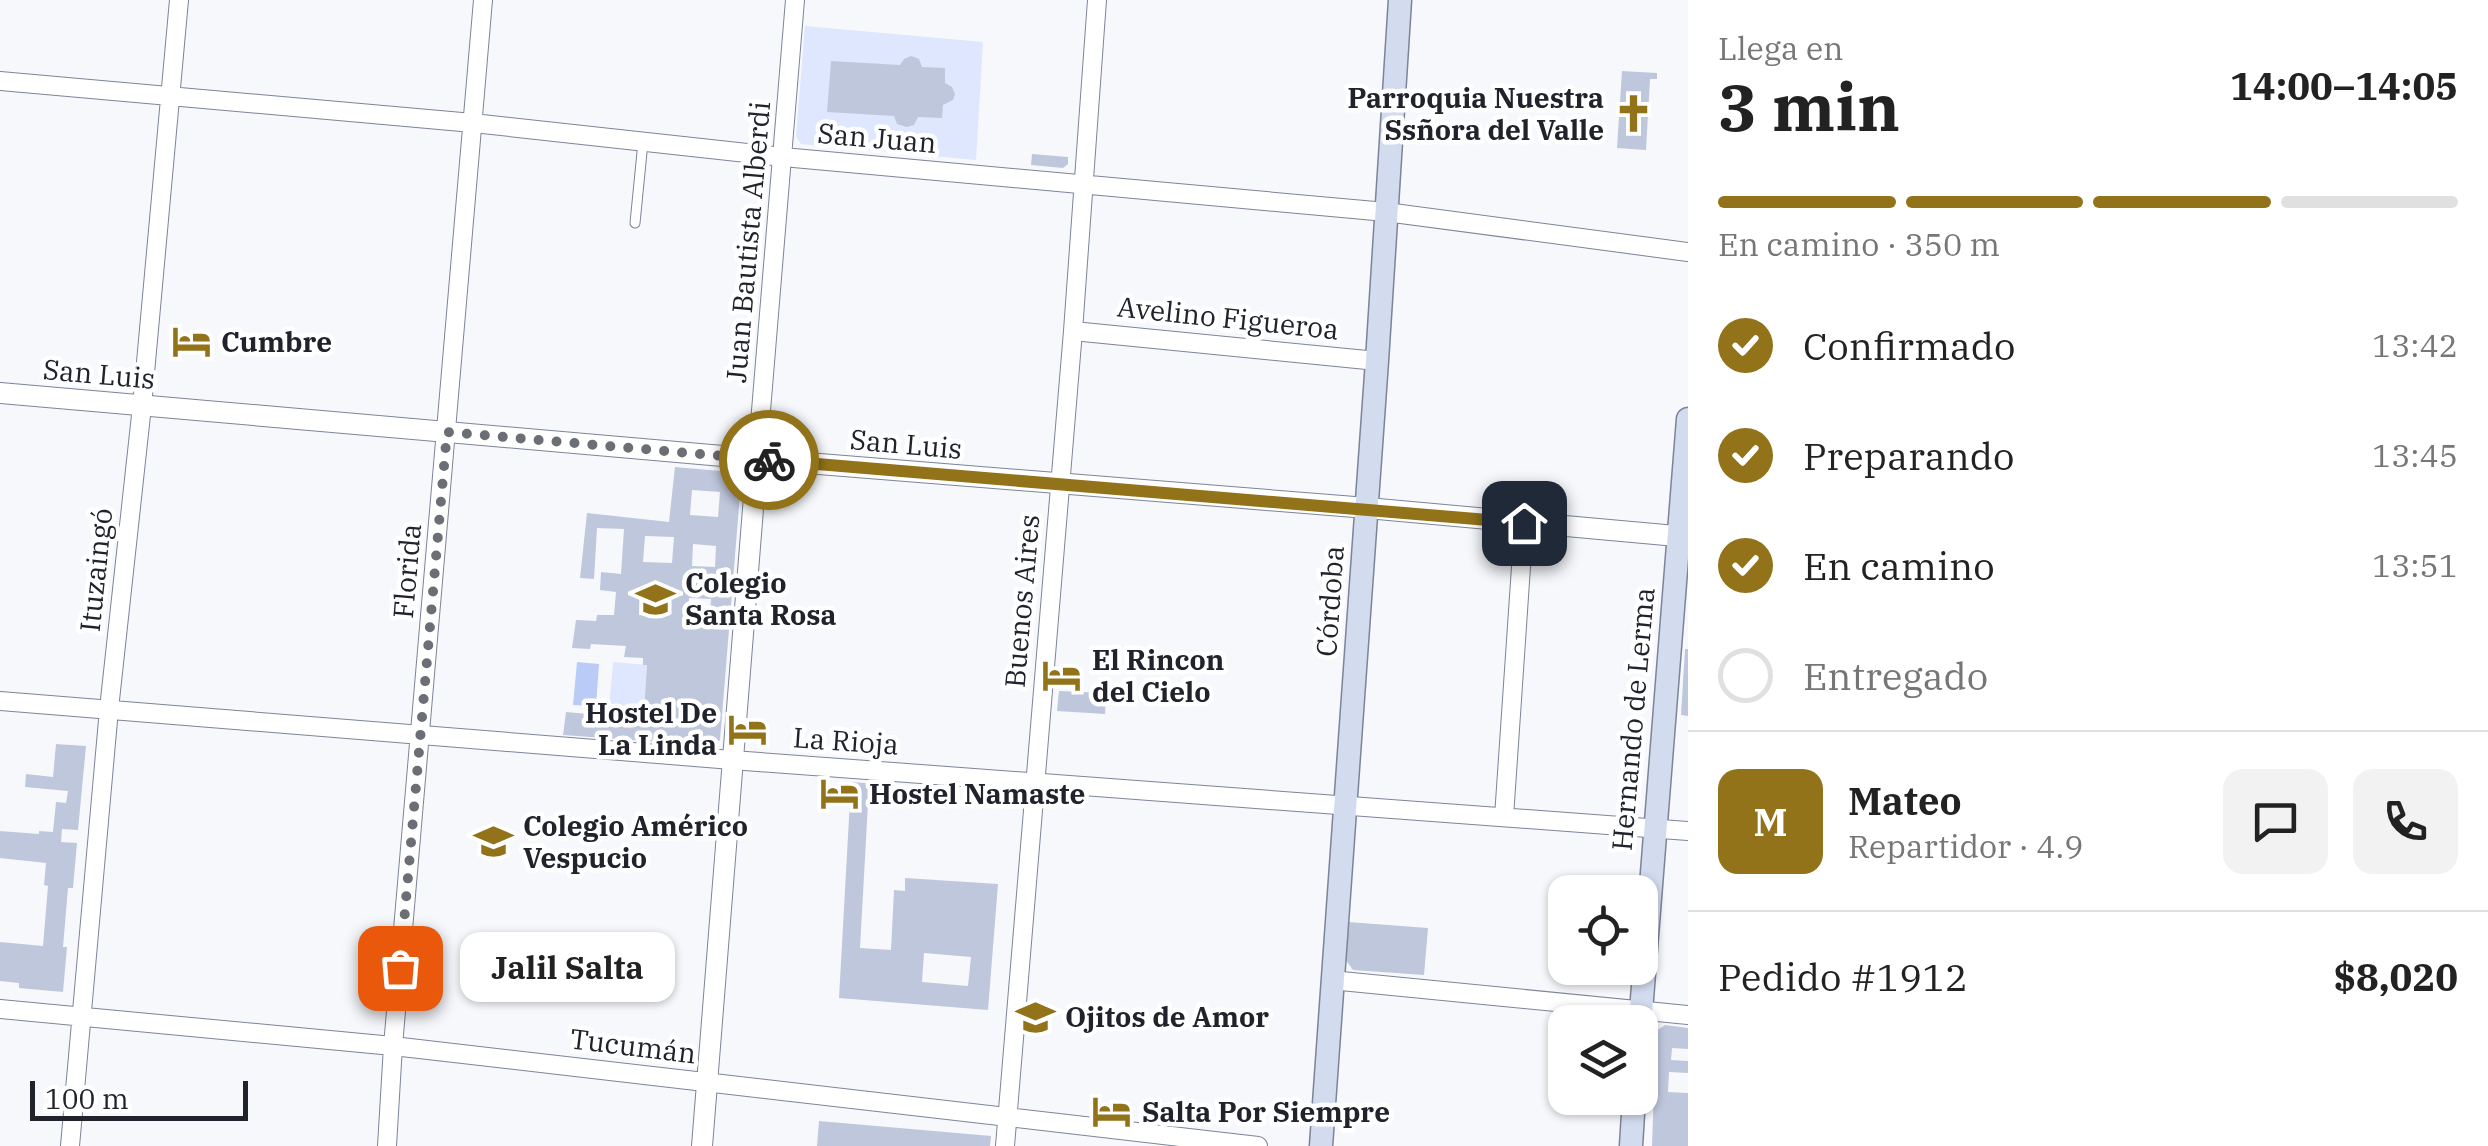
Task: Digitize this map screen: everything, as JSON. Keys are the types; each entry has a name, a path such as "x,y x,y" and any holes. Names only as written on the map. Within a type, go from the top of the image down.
{"main road":[{"name":"Córdoba","path":"1321,1146 1400,0"},
{"name":"Hernando de Lerma","path":"1641,1005 1683,537 1688,418"},
{"path":"1631,1146 1633,1115"}],"street":[{"name":"Ituzaingó","path":"70,1146 179,0"},
{"name":"Florida","path":"387,1146 483,0"},
{"name":"Juan Bautista Alberdi","path":"702,1146 795,0"},
{"name":"Buenos Aires","path":"1005,1146 1097,0"},
{"name":"San Juan","path":"0,81 1386,212 1688,252"},
{"name":"Avelino Figueroa","path":"1073,331 1377,361"},
{"name":"San Luis","path":"0,393 1683,537"},
{"path":"1504,816 1524,523"},
{"name":"La Rioja","path":"0,701 1688,832"},
{"path":"1331,980 1548,1006"},
{"name":"Tucumán","path":"0,1009 393,1046 1184,1142 1258,1146"},
{"path":"1658,1016 1688,1015"}],"lane":[{"path":"635,223 643,142"}],"shaded area":[{"path":"805,26 983,42 976,160 801,144 796,137"},
{"path":"613,662 647,665 643,722 608,719"}],"water":[{"path":"577,662 599,664 596,706 573,705"}],"building":[{"path":"911,56 919,59 922,67 945,68 945,83 955,94 953,100 943,105 942,118 918,117 914,125 907,127 897,124 894,116 827,112 831,61 900,65"},
{"name":"Parroquia Nuestra Ssñora del Valle","path":"1622,71 1657,73 1657,79 1650,79 1646,150 1617,148"},
{"path":"1032,154 1068,157 1068,164 1063,168 1031,165"},
{"name":"Colegio Santa Rosa","path":"675,467 732,472 741,482 720,740 713,746 563,735 566,712 598,715 597,722 643,724 647,665 643,665 643,658 624,657 626,646 591,644 590,649 572,648 576,620 596,621 597,615 614,615 616,592 600,590 601,572 621,574 624,529 597,528 594,579 580,578 587,513 669,522","holes":["692,490 720,492 718,517 690,515","645,536 674,537 672,563 643,562","693,544 716,546 715,567 692,566","640,595 662,596 661,617 639,615","689,598 711,599 710,620 688,619"]},
{"path":"1688,649 1688,716 1681,715"},
{"path":"1059,691 1106,693 1105,714 1057,711"},
{"path":"56,744 86,746 78,830 62,829 61,842 77,843 73,888 68,888 63,992 19,988 19,983 0,981 0,942 43,946 48,886 44,885 46,863 0,858 0,831 53,832 56,802 66,803 68,791 25,787 26,774 53,777"},
{"path":"851,782 878,784 877,803 868,803 860,948 891,950 894,890 905,891 905,878 998,884 988,1010 839,998","holes":["924,953 971,957 968,986 922,982"]},
{"path":"1348,922 1428,928 1424,975 1353,970 1345,959"},
{"path":"1665,1025 1688,1028 1688,1049 1672,1048 1671,1060 1688,1061 1688,1073 1669,1072 1668,1092 1688,1093 1688,1146 1652,1146 1653,1115 1658,1115 1658,1030"},
{"path":"819,1121 991,1136 990,1146 817,1146"}],"way so far":[{"path":"400,968 447,432 769,460"}],"place":[{"name":"Parroquia Nuestra Ssñora del Valle","path":"1634,114"},
{"name":"Cumbre","path":"191,342"},
{"name":"Colegio Santa Rosa","path":"655,599"},
{"name":"El Rincon del Cielo","path":"1062,676"},
{"name":"Hostel De La Linda","path":"747,729"},
{"name":"Hostel Namaste","path":"839,794"},
{"name":"Colegio Américo Vespucio","path":"493,842"},
{"name":"Jalil Salta","path":"400,968"},
{"name":"Ojitos de Amor","path":"1035,1017"},
{"name":"Salta Por Siempre","path":"1112,1112"}],"route":[{"path":"769,460 1524,523"}]}
